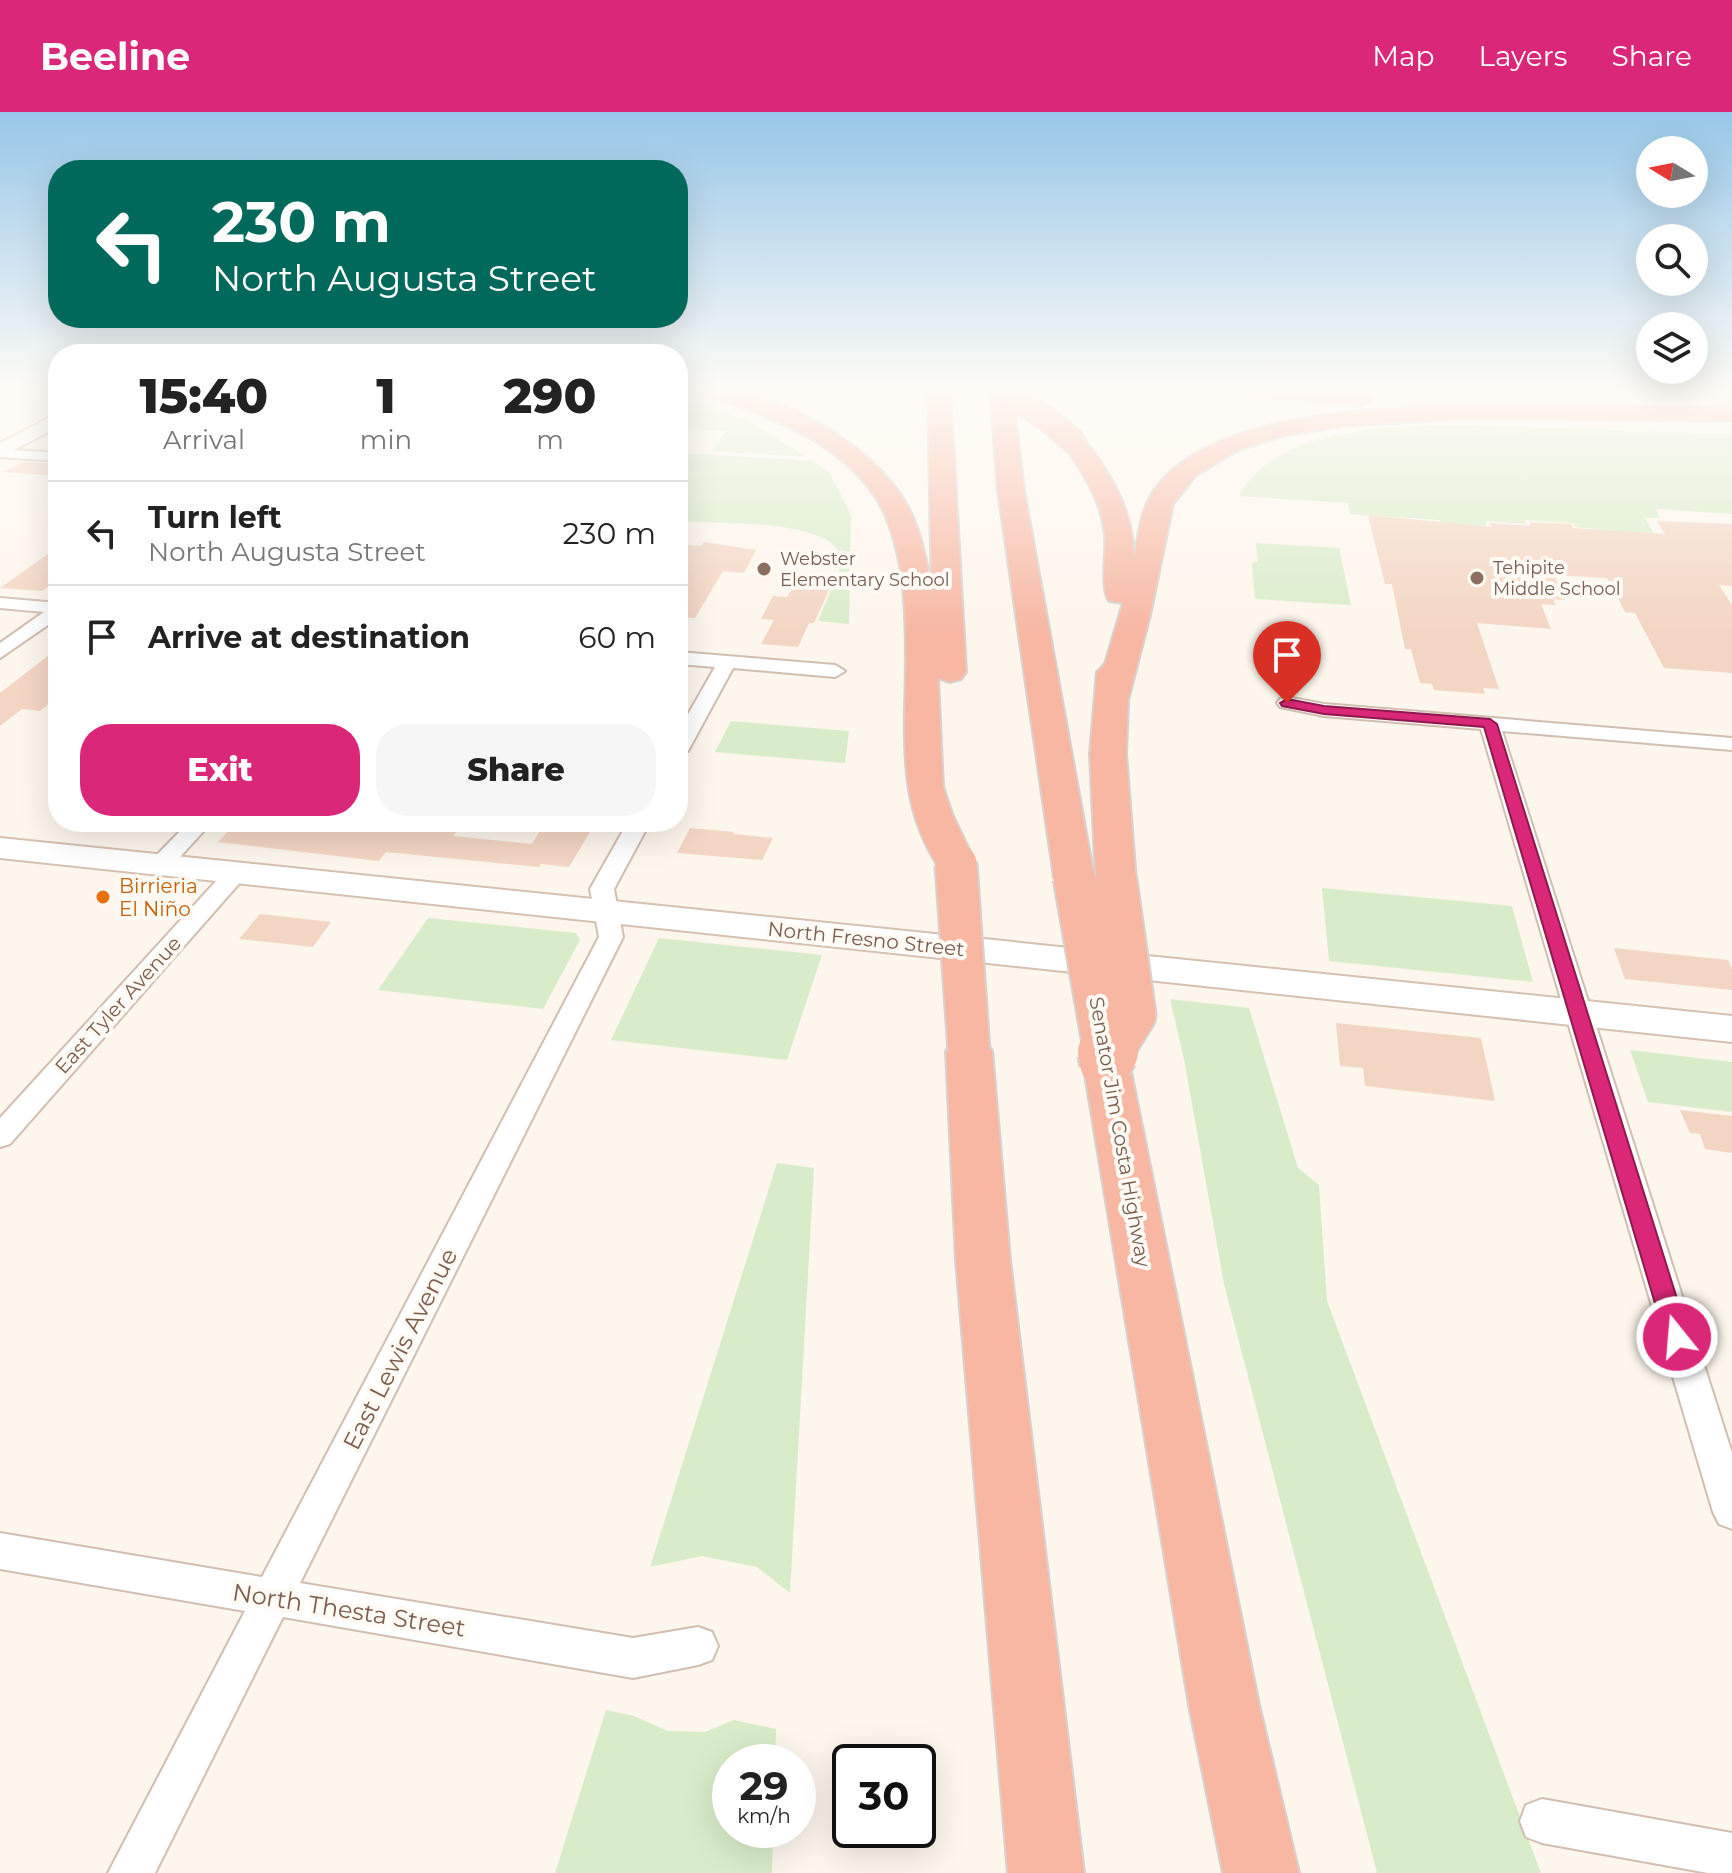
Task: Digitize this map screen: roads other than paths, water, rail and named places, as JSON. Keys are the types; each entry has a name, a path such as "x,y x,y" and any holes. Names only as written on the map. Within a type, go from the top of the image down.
{"highway":[{"path":"865,469 894,506 910,555 921,659 926,796 956,864"},
{"path":"942,469 951,709"},
{"path":"1008,469 1095,879"},
{"path":"1093,469 1107,490 1120,529 1121,569 1108,754 1095,879"},
{"path":"1111,701 1135,615 1160,503 1165,492 1191,469"},
{"path":"954,787 956,864 983,1260 1046,1873"},
{"name":"Senator Jim Costa Highway","path":"1095,879 1135,1015 1106,1062 1224,1705 1261,1873"}],"main road":[{"name":"North Fresno Street","path":"0,848 1732,1029"}],"street":[{"path":"0,603 48,608"},
{"path":"0,652 48,616"},
{"path":"688,659 835,671"},
{"path":"688,733 727,662"},
{"path":"1287,703 1324,710 1732,744"},
{"path":"1490,724 1732,1512"},
{"path":"160,865 191,832"},
{"name":"East Lewis Avenue","path":"131,1873 611,937 602,889 633,832"},
{"name":"East Tyler Avenue","path":"0,1137 236,873"},
{"name":"North Thesta Street","path":"0,1551 633,1658 698,1646"},
{"path":"1542,1821 1732,1855"}],"place":[{"name":"Webster Elementary School","path":"764,569"},
{"name":"Tehipite Middle School","path":"1477,578"},
{"name":"Birrieria El Niño","path":"103,897"}]}
